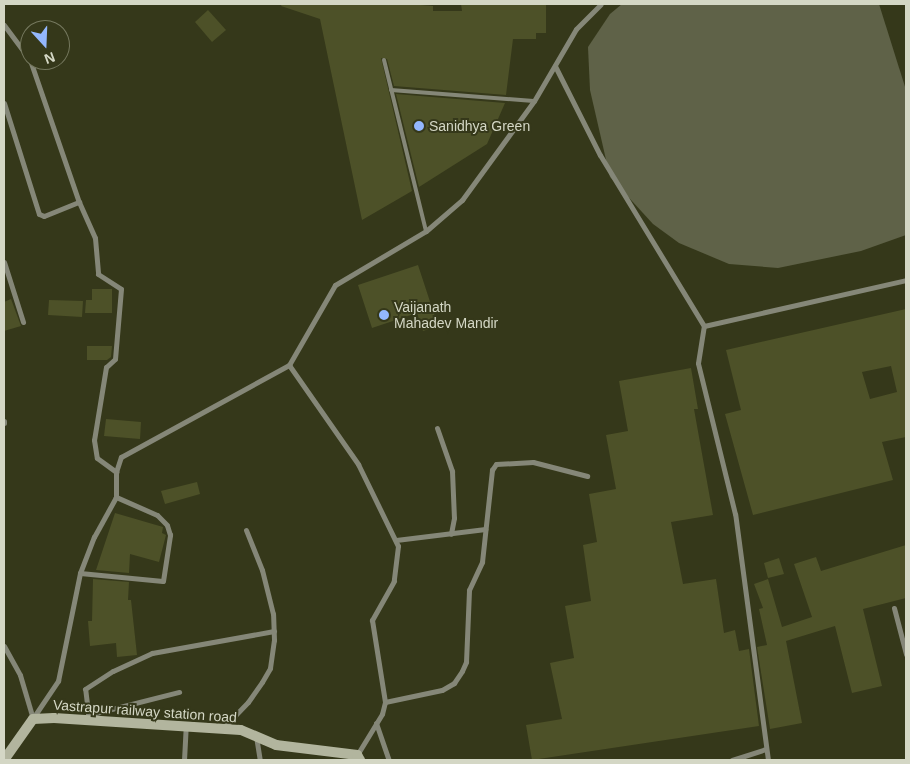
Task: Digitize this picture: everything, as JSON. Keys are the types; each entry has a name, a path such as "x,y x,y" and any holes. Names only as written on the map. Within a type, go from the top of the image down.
{"street":[{"path":"33,719 58,681 70,609 80,573 94,537 116,497 116,472 121,457 289,365 335,285 426,231 462,200 534,101 576,29 601,4"},
{"path":"4,25 20,47"},
{"path":"555,66 600,155 704,326 698,363 735,514 765,749 768,760"},
{"path":"33,70 79,202 95,238 98,274 121,289 115,359 106,367 94,440 97,458 116,472"},
{"path":"4,103 40,214 44,216 79,202"},
{"path":"4,262 23,322"},
{"path":"704,326 906,280"},
{"path":"289,365 358,464 396,540 399,556 394,581 372,620 385,702 358,758"},
{"path":"436,428 452,471 454,518 451,534"},
{"path":"385,702 442,690 454,683 462,671 466,662 469,590 482,562 492,470 496,464 533,462 587,476"},
{"path":"80,573 163,581 170,535 167,525 157,515 116,497"},
{"path":"396,540 485,529"},
{"path":"223,728 248,702 270,668 274,631 262,570 246,530"},
{"path":"894,608 906,654"},
{"path":"179,692 89,718 87,686 152,653 274,631"},
{"path":"4,646 26,690 33,719"},
{"name":"Vastrapur railway station road","path":"4,760 33,719 89,718 242,730 276,745 358,758"},
{"path":"376,723 389,760"},
{"path":"184,760 186,726"},
{"path":"256,736 260,760"},
{"path":"732,760 765,749"}],"lane":[{"path":"384,60 426,231"},
{"path":"391,90 534,101"}],"green space":[{"path":"622,4 879,4 906,90 906,235 861,251 778,268 729,264 679,243 653,224 610,177 590,90 588,47 610,14"}],"building":[{"name":"Sanidhya Green","path":"282,4 409,4 433,6 433,11 462,11 461,4 546,4 546,33 536,33 536,39 513,39 506,95 394,86 387,59 381,58 412,191 362,220 320,19 281,6"},
{"path":"208,10 226,30 212,42 195,22"},
{"path":"396,94 505,103 487,144 419,187"},
{"path":"418,265 438,326 423,331 417,313 372,328 358,285"},
{"path":"92,289 112,289 112,313 85,313 86,300 92,300"},
{"path":"11,299 21,326 4,331 4,302"},
{"path":"49,300 83,301 82,317 48,315"},
{"path":"906,309 906,437 882,442 893,480 753,515 725,414 741,410 726,350","holes":["891,366 897,392 870,399 862,372"]},
{"path":"87,346 112,346 111,357 107,360 87,360"},
{"path":"691,368 698,409 694,409 713,515 671,522 683,584 716,579 724,633 735,630 739,651 749,649 759,726 532,760 526,725 562,719 550,663 574,658 565,606 591,601 583,545 597,542 589,494 616,489 606,435 628,431 619,381"},
{"path":"106,419 141,422 140,439 104,436"},
{"path":"197,482 200,494 165,504 161,491"},
{"path":"115,513 163,527 162,533 166,535 159,562 130,554 129,573 96,570"},
{"path":"906,545 906,598 863,609 882,686 852,693 835,626 786,641 802,723 770,729 757,647 767,645 759,609 763,608 754,584 768,579 782,627 812,617 794,564 816,557 821,571"},
{"path":"779,558 784,574 768,578 764,563"},
{"path":"93,579 129,582 128,600 131,600 137,655 117,657 116,643 90,646 88,621 92,621"}],"place":[{"name":"Sanidhya Green","path":"419,126"},
{"name":"Vaijanath Mahadev Mandir","path":"384,315"}]}
